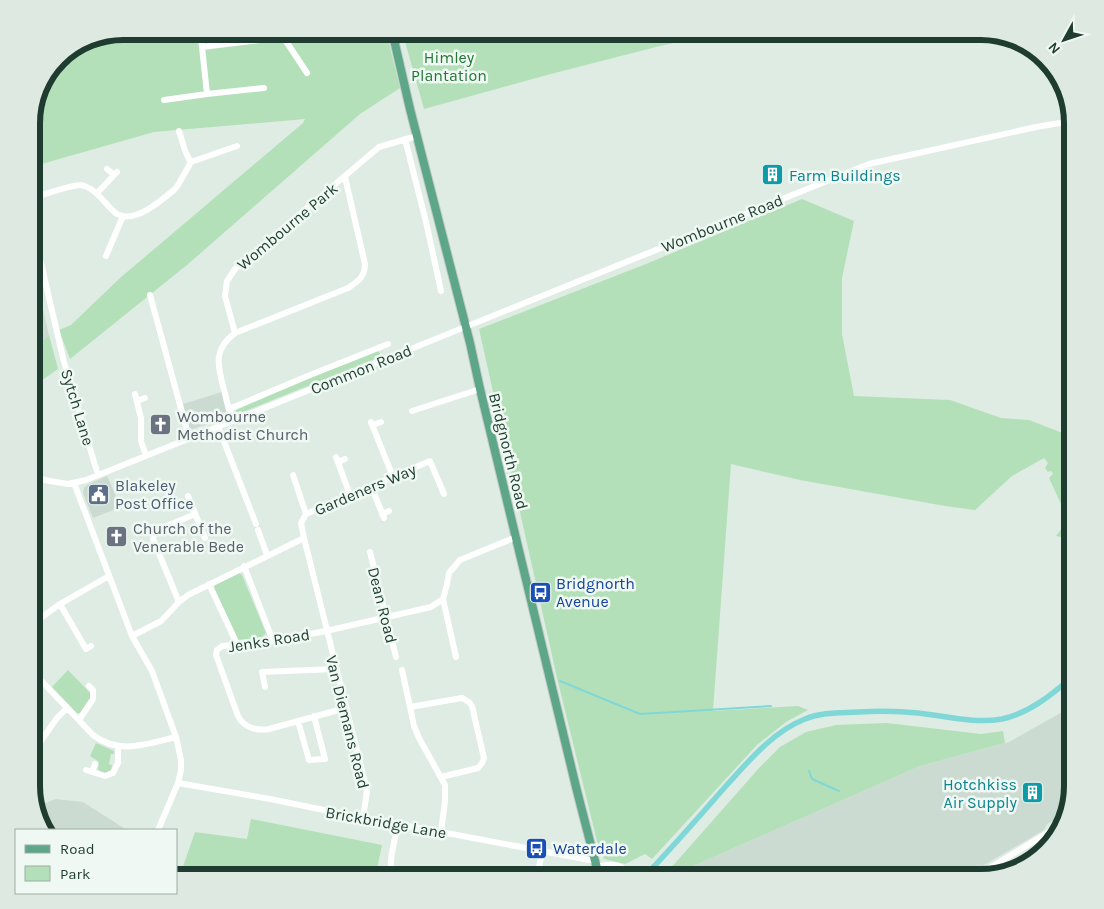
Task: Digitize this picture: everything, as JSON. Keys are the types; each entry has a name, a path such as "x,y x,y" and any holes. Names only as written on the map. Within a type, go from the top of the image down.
{"main road":[{"name":"Bridgnorth Road","path":"394,40 597,869"}],"street":[{"path":"201,40 207,94"},
{"path":"202,47 269,40"},
{"path":"289,40 308,73"},
{"path":"164,100 264,88"},
{"name":"Wombourne Road","path":"465,327 869,164 1064,122"},
{"path":"179,131 187,157 191,162"},
{"name":"Wombourne Park","path":"235,333 225,296 227,281 235,269 379,147 417,136"},
{"path":"405,139 441,291"},
{"path":"40,196 82,185 96,193 112,209 123,216 140,214 168,195 178,185 191,162 234,150"},
{"path":"96,193 116,173 107,169"},
{"name":"Wombourne Park","path":"233,420 218,360 224,343 235,333 348,288 362,277 365,264 345,177"},
{"path":"106,256 123,216"},
{"path":"432,250 446,248"},
{"name":"Sytch Lane","path":"40,259 64,362 98,475"},
{"path":"149,300 189,438"},
{"name":"Common Road","path":"40,478 68,484 98,475 465,327"},
{"name":"Common Road","path":"229,409 385,346 386,358"},
{"path":"412,411 480,389"},
{"path":"145,398 136,397 141,418 141,441 146,456"},
{"path":"422,408 426,416"},
{"path":"381,422 372,424 393,477"},
{"path":"218,426 267,555"},
{"path":"345,459 337,459 350,495"},
{"name":"Gardeners Way","path":"132,636 161,621 188,595 304,538 301,523 306,514 430,461 442,492 433,492"},
{"path":"292,475 306,514"},
{"path":"74,483 132,636 152,671 176,737 181,770 178,783 158,829"},
{"path":"371,486 383,516 389,511"},
{"path":"188,496 205,538"},
{"path":"179,602 153,539 155,532 158,530 195,514"},
{"path":"456,657 443,599 449,573 460,560 516,537"},
{"name":"Van Diemans Road","path":"304,538 367,791 363,818"},
{"name":"Dean Road","path":"370,552 396,657"},
{"path":"244,566 273,641"},
{"path":"40,619 60,604 109,576"},
{"path":"209,584 237,644"},
{"path":"326,630 431,607 443,599"},
{"path":"60,604 86,649 91,646"},
{"name":"Jenks Road","path":"326,630 273,641 222,646 216,655 240,720 247,726 262,730 346,708"},
{"path":"265,687 262,672 336,669"},
{"path":"402,670 414,726 445,785 446,794 441,832"},
{"path":"405,680 412,678"},
{"path":"40,679 93,735 109,744 140,746 176,737"},
{"path":"79,720 93,699 93,690 89,686"},
{"path":"410,707 458,698 466,700 472,706 484,758 478,768 441,777"},
{"path":"40,742 57,718 67,708"},
{"path":"298,721 308,760 325,760 314,716"},
{"path":"94,764 89,771 105,776 113,773 118,762 118,746"},
{"name":"Brickbridge Lane","path":"178,783 542,851 595,864 612,864 625,869"},
{"path":"391,869 398,824"},
{"path":"990,868 1051,831"},
{"path":"539,869 542,851"}],"shaded area":[{"path":"40,296 49,335 40,342"},
{"path":"222,392 227,417 190,430 183,404"},
{"path":"107,476 121,507 93,518 83,493 84,488"},
{"path":"1064,711 1064,786 1062,802 1058,819 1047,824 1044,830 977,869 686,869 920,766 1009,742"},
{"path":"56,799 83,802 125,829 52,829 42,804"},
{"path":"1041,843 1027,855 1013,863 1004,865"}],"green space":[{"path":"123,40 388,40 400,88 360,114 187,265 70,359 59,330 71,325 120,278 303,123 305,119 154,132 40,164 40,117 46,91 64,64 91,46"},
{"name":"Himley Plantation","path":"405,40 687,40 547,75 424,109"},
{"path":"802,199 854,221 842,278 842,334 854,396 950,400 1001,418 1029,420 1064,434 1064,519 1061,504 1049,478 1053,474 1045,468 1048,463 1044,458 1012,476 975,510 800,480 731,464 713,711 798,706 808,710 786,722 757,745 652,859 645,854 625,864 604,859 597,841 558,682 479,329 646,264"},
{"path":"49,335 58,369 40,382 40,342"},
{"path":"378,351 380,357 238,414 236,413 236,410 307,379"},
{"path":"1064,525 1064,537 1056,536"},
{"path":"239,573 242,575 266,633 262,637 238,640 214,589 215,585"},
{"path":"68,670 90,693 91,698 81,713 77,713 52,687"},
{"path":"887,723 981,734 1003,731 1005,743 920,766 686,869 670,869 759,768 780,747 806,732 836,725"},
{"path":"96,743 114,751 114,754 111,754 109,764 112,765 111,770 105,773 98,770 99,762 90,756"},
{"path":"251,819 382,845 377,869 182,869 195,832 247,839"}],"waterway":[{"path":"560,681 640,714 771,706"},
{"path":"651,869 761,749 782,732 805,719 831,713 880,711 918,713 982,721 1002,719 1031,708 1064,684"},
{"path":"809,771 812,779 839,791"}],"place":[{"name":"Farm Buildings","path":"773,175"},
{"name":"Wombourne Methodist Church","path":"161,425"},
{"name":"Blakeley Post Office","path":"99,494"},
{"name":"Church of the Venerable Bede","path":"117,537"},
{"name":"Bridgnorth Avenue","path":"540,592"},
{"name":"Hotchkiss Air Supply","path":"1033,793"},
{"name":"Waterdale","path":"537,848"}]}
